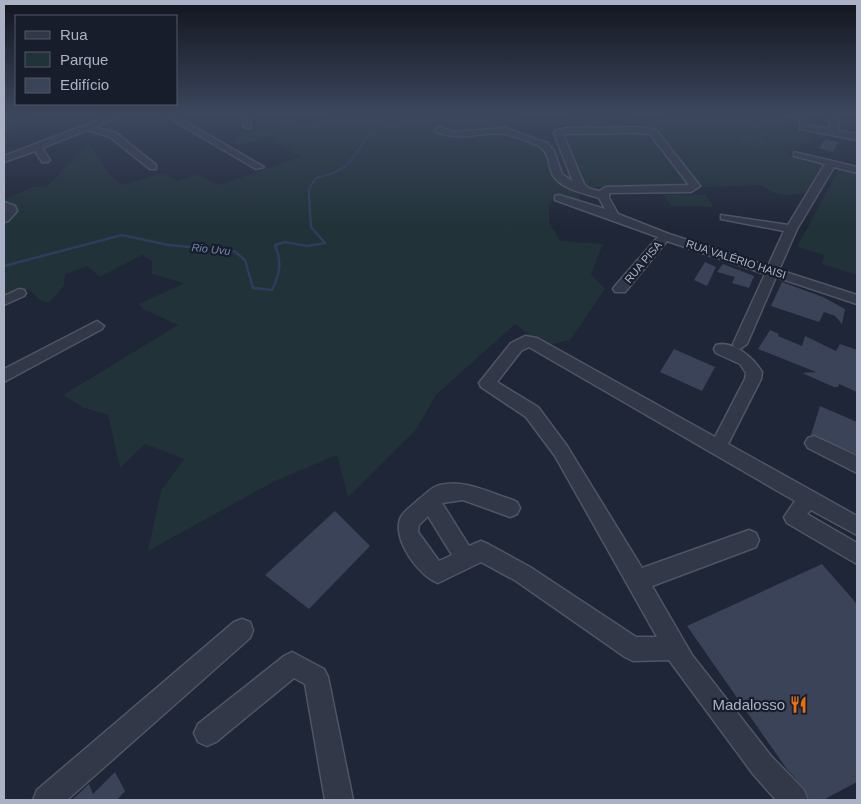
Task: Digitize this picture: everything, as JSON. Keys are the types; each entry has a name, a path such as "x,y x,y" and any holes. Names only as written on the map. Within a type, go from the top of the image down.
{"street":[{"path":"4,159 22,153"},
{"path":"40,153 45,160"},
{"path":"135,153 153,167"},
{"path":"234,153 259,167"},
{"path":"549,153 556,174 570,186 604,197"},
{"path":"565,153 579,185 584,190"},
{"path":"614,216 604,197 604,192 611,189 692,189 695,186 669,153"},
{"path":"797,154 857,170"},
{"path":"740,344 791,229 831,163"},
{"name":"RUA VALÉRIO HAISI","path":"559,198 614,216 665,236 857,300"},
{"path":"4,205 11,208 12,211 4,219"},
{"path":"725,218 791,229"},
{"name":"RUA PISA","path":"620,289 665,236"},
{"path":"4,300 19,293"},
{"path":"4,376 97,326"},
{"path":"794,800 762,765 684,663 636,581 615,540 549,435 532,412 487,383 516,347 525,341 532,342 857,526"},
{"path":"718,447 753,379 754,372 745,360 721,349"},
{"path":"814,443 857,465"},
{"path":"510,508 463,492 440,493 410,521 408,534 429,567 438,573 481,551 523,574 633,649 675,648"},
{"path":"808,498 794,517 857,554"},
{"path":"431,500 439,518 466,559"},
{"path":"636,581 749,540"},
{"path":"47,800 242,630"},
{"path":"207,733 292,664 316,676 339,800"}],"green space":[{"path":"80,153 95,153 106,169 121,185 163,173 177,181 197,174 219,185 300,157 293,153 561,153 569,176 580,192 579,202 558,196 549,205 549,222 560,241 603,244 591,274 605,289 570,340 544,346 515,324 436,395 416,430 348,497 337,455 275,481 148,551 161,491 184,459 145,444 120,468 108,415 84,408 63,395 178,325 145,310 139,304 184,283 152,274 152,261 142,255 100,277 87,266 65,275 64,286 49,303 40,300 29,289 4,300 4,200 32,187 47,186"},
{"path":"570,153 666,153 692,187 585,187"},
{"path":"675,153 790,153 790,155 828,164 815,191 794,195 781,195 762,185 703,187"},
{"path":"840,167 857,172 857,275 822,264 824,255 797,247"},
{"path":"664,195 706,195 713,207 671,206"}],"building":[{"path":"705,262 716,267 707,286 694,280"},
{"path":"723,264 754,276 749,288 732,283 735,277 717,272"},
{"path":"782,282 823,297 845,309 842,324 835,316 824,312 819,322 771,306"},
{"path":"770,330 779,334 778,336 802,346 805,336 836,351 840,344 857,350 857,392 839,384 838,387 834,387 802,373 816,372 758,349"},
{"path":"674,349 715,367 702,391 660,372"},
{"path":"820,406 857,422 857,454 811,435"},
{"path":"335,511 370,546 309,609 265,575"},
{"name":"Madalosso","path":"822,564 857,604 857,782 823,800 810,800 805,789 786,768 687,626"},
{"path":"115,772 125,791 117,800 72,800 89,784 93,794"}],"waterway":[{"name":"Rio Uvu","path":"309,195 309,189 316,178 338,171 357,153"},
{"name":"Rio Uvu","path":"4,266 122,235 168,245 234,251 245,260 253,288 272,290 279,268 279,257 275,245 285,242 307,246 325,243 311,227 309,195"}],"place":[{"name":"Madalosso","path":"799,704"}]}
